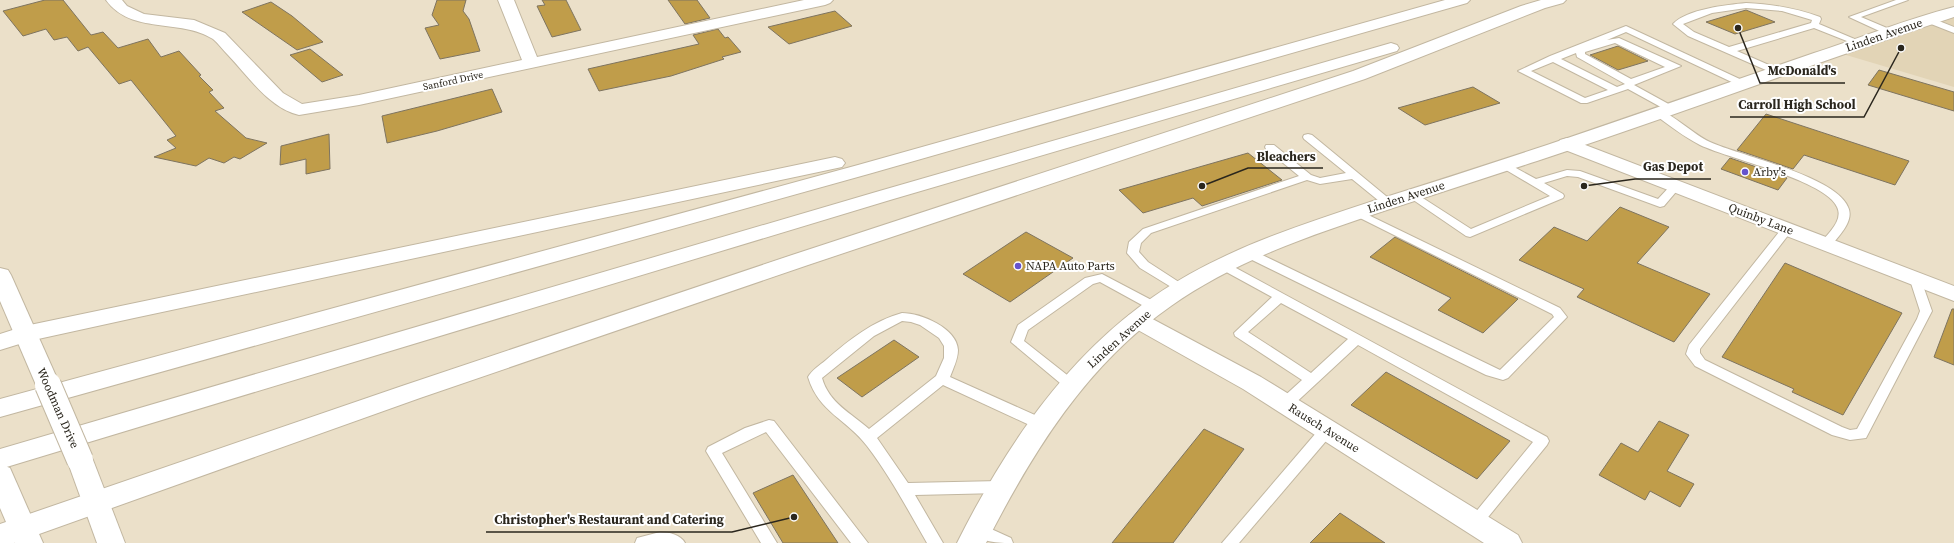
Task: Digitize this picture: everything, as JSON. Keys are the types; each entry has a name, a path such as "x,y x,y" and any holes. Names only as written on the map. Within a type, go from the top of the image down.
{"main road":[{"name":"Sanford Drive","path":"114,0 122,9 130,14 142,18 194,25 219,36 277,97 299,110 359,100 531,63 780,4 825,0"},
{"path":"506,0 531,63"},
{"path":"0,408 1462,0"},
{"path":"1549,3 1359,75 800,260 418,389 96,502 17,536 1,473 883,196 1549,3"},
{"name":"Linden Avenue","path":"974,536 1000,487 1041,424 1071,385 1103,351 1146,314 1182,289 1223,265 1298,232 1506,165 1775,71 1954,12"},
{"path":"0,342 25,334 820,166 1143,90"},
{"name":"Quinby Lane","path":"1568,144 1954,294"},
{"name":"Woodman Drive","path":"4,284 80,460 112,543"},
{"name":"Rausch Avenue","path":"1146,314 1285,404 1508,543"}],"lane":[{"path":"1891,33 1853,18 1904,0"},
{"path":"1775,71 1691,34 1677,24 1687,17 1729,3 1749,2 1780,5 1798,10 1817,19 1814,25"},
{"path":"1928,20 1954,30"},
{"path":"1730,50 1814,25 1860,44"},
{"path":"1694,60 1616,90 1584,100 1523,71 1626,29 1694,60 1741,83"},
{"path":"1674,67 1616,40 1581,50 1580,55 1629,84 1704,144 1802,178 1835,196 1843,208 1843,221 1826,244"},
{"path":"1554,58 1616,90"},
{"path":"1308,137 1388,203"},
{"path":"1270,147 1307,177 1320,181 1355,175"},
{"path":"1411,195 1470,234 1559,196 1506,165"},
{"path":"1536,182 1567,173 1580,174 1660,204 1676,186"},
{"path":"1182,289 1144,265 1133,253 1135,242 1147,231 1307,177"},
{"path":"1248,253 1491,372 1503,374 1561,317 1556,311 1358,212"},
{"path":"1787,229 1694,348 1693,354 1700,363 1837,431 1850,435 1861,434 1924,319 1926,311 1916,280"},
{"path":"1223,265 1542,441 1475,523"},
{"path":"1071,385 1017,342 1023,328 1089,281 1102,278 1146,314"},
{"path":"1280,297 1240,333 1312,380"},
{"path":"869,437 942,379 953,348 950,341 930,325 918,320 903,317 879,328 832,361 815,377 817,389 843,417 869,437 904,489 935,543"},
{"path":"1285,404 1356,339"},
{"path":"942,379 1041,424"},
{"path":"769,543 713,451 750,432 769,425 860,543"},
{"path":"1230,543 1327,430"},
{"path":"904,489 1000,487"},
{"path":"974,536 1005,543"},
{"path":"643,543 661,538 672,540 677,543"}],"shaded area":[{"path":"1954,12 1954,87 1836,52"}],"building":[{"path":"45,0 63,0 91,35 103,32 118,48 148,39 161,57 179,51 201,75 199,76 213,90 209,92 224,108 215,111 246,138 267,143 240,159 234,157 224,163 209,158 196,166 154,157 176,148 167,140 176,136 131,80 119,84 88,47 78,51 67,37 54,40 46,29 23,36 3,11"},
{"path":"437,0 466,0 463,11 469,19 480,51 440,59 425,28 439,25 432,15"},
{"path":"542,0 566,0 581,30 552,37 537,6 545,5"},
{"path":"668,0 697,0 710,18 685,24"},
{"path":"271,2 292,16 323,42 297,50 242,12"},
{"path":"1746,10 1775,22 1735,34 1706,22"},
{"path":"835,11 852,26 789,44 768,27"},
{"path":"718,29 725,38 728,37 741,52 722,57 724,59 671,76 599,91 588,69 699,44 693,35"},
{"path":"1618,46 1648,61 1618,70 1590,55"},
{"path":"310,49 343,75 322,82 290,55"},
{"path":"1879,70 1954,92 1954,111 1868,85"},
{"path":"1473,87 1500,103 1425,125 1398,108"},
{"path":"492,89 502,112 437,131 387,143 382,116"},
{"path":"1766,114 1909,161 1895,185 1804,155 1793,169 1737,150"},
{"path":"329,134 330,169 306,174 306,159 280,165 281,146"},
{"path":"1248,153 1282,180 1202,206 1193,198 1143,213 1119,190"},
{"name":"Arby's","path":"1730,158 1787,178 1778,190 1721,169"},
{"path":"1620,207 1669,227 1637,263 1710,294 1674,342 1577,297 1584,289 1519,260 1554,227 1587,241"},
{"name":"NAPA Auto Parts","path":"1026,232 1073,258 1010,302 963,274"},
{"path":"1395,237 1518,299 1483,333 1438,310 1451,298 1370,257"},
{"path":"1785,263 1902,313 1843,415 1792,392 1794,389 1722,357"},
{"path":"1952,309 1954,309 1954,365 1934,357"},
{"path":"894,340 919,357 862,397 837,378"},
{"path":"1386,372 1510,441 1477,479 1351,405"},
{"path":"1659,421 1689,435 1667,471 1694,484 1680,507 1650,491 1645,500 1599,475 1621,443 1638,452"},
{"path":"1204,429 1244,449 1173,543 1112,543"},
{"path":"793,475 838,543 783,543 753,493"},
{"path":"1340,513 1385,543 1310,543"}],"place":[{"name":"McDonald's","path":"1738,28"},
{"name":"Carroll High School","path":"1901,48"},
{"name":"Arby's","path":"1745,172"},
{"name":"Bleachers","path":"1202,186"},
{"name":"Gas Depot","path":"1584,186"},
{"name":"NAPA Auto Parts","path":"1018,266"},
{"name":"Christopher's Restaurant and Catering","path":"794,517"}]}
